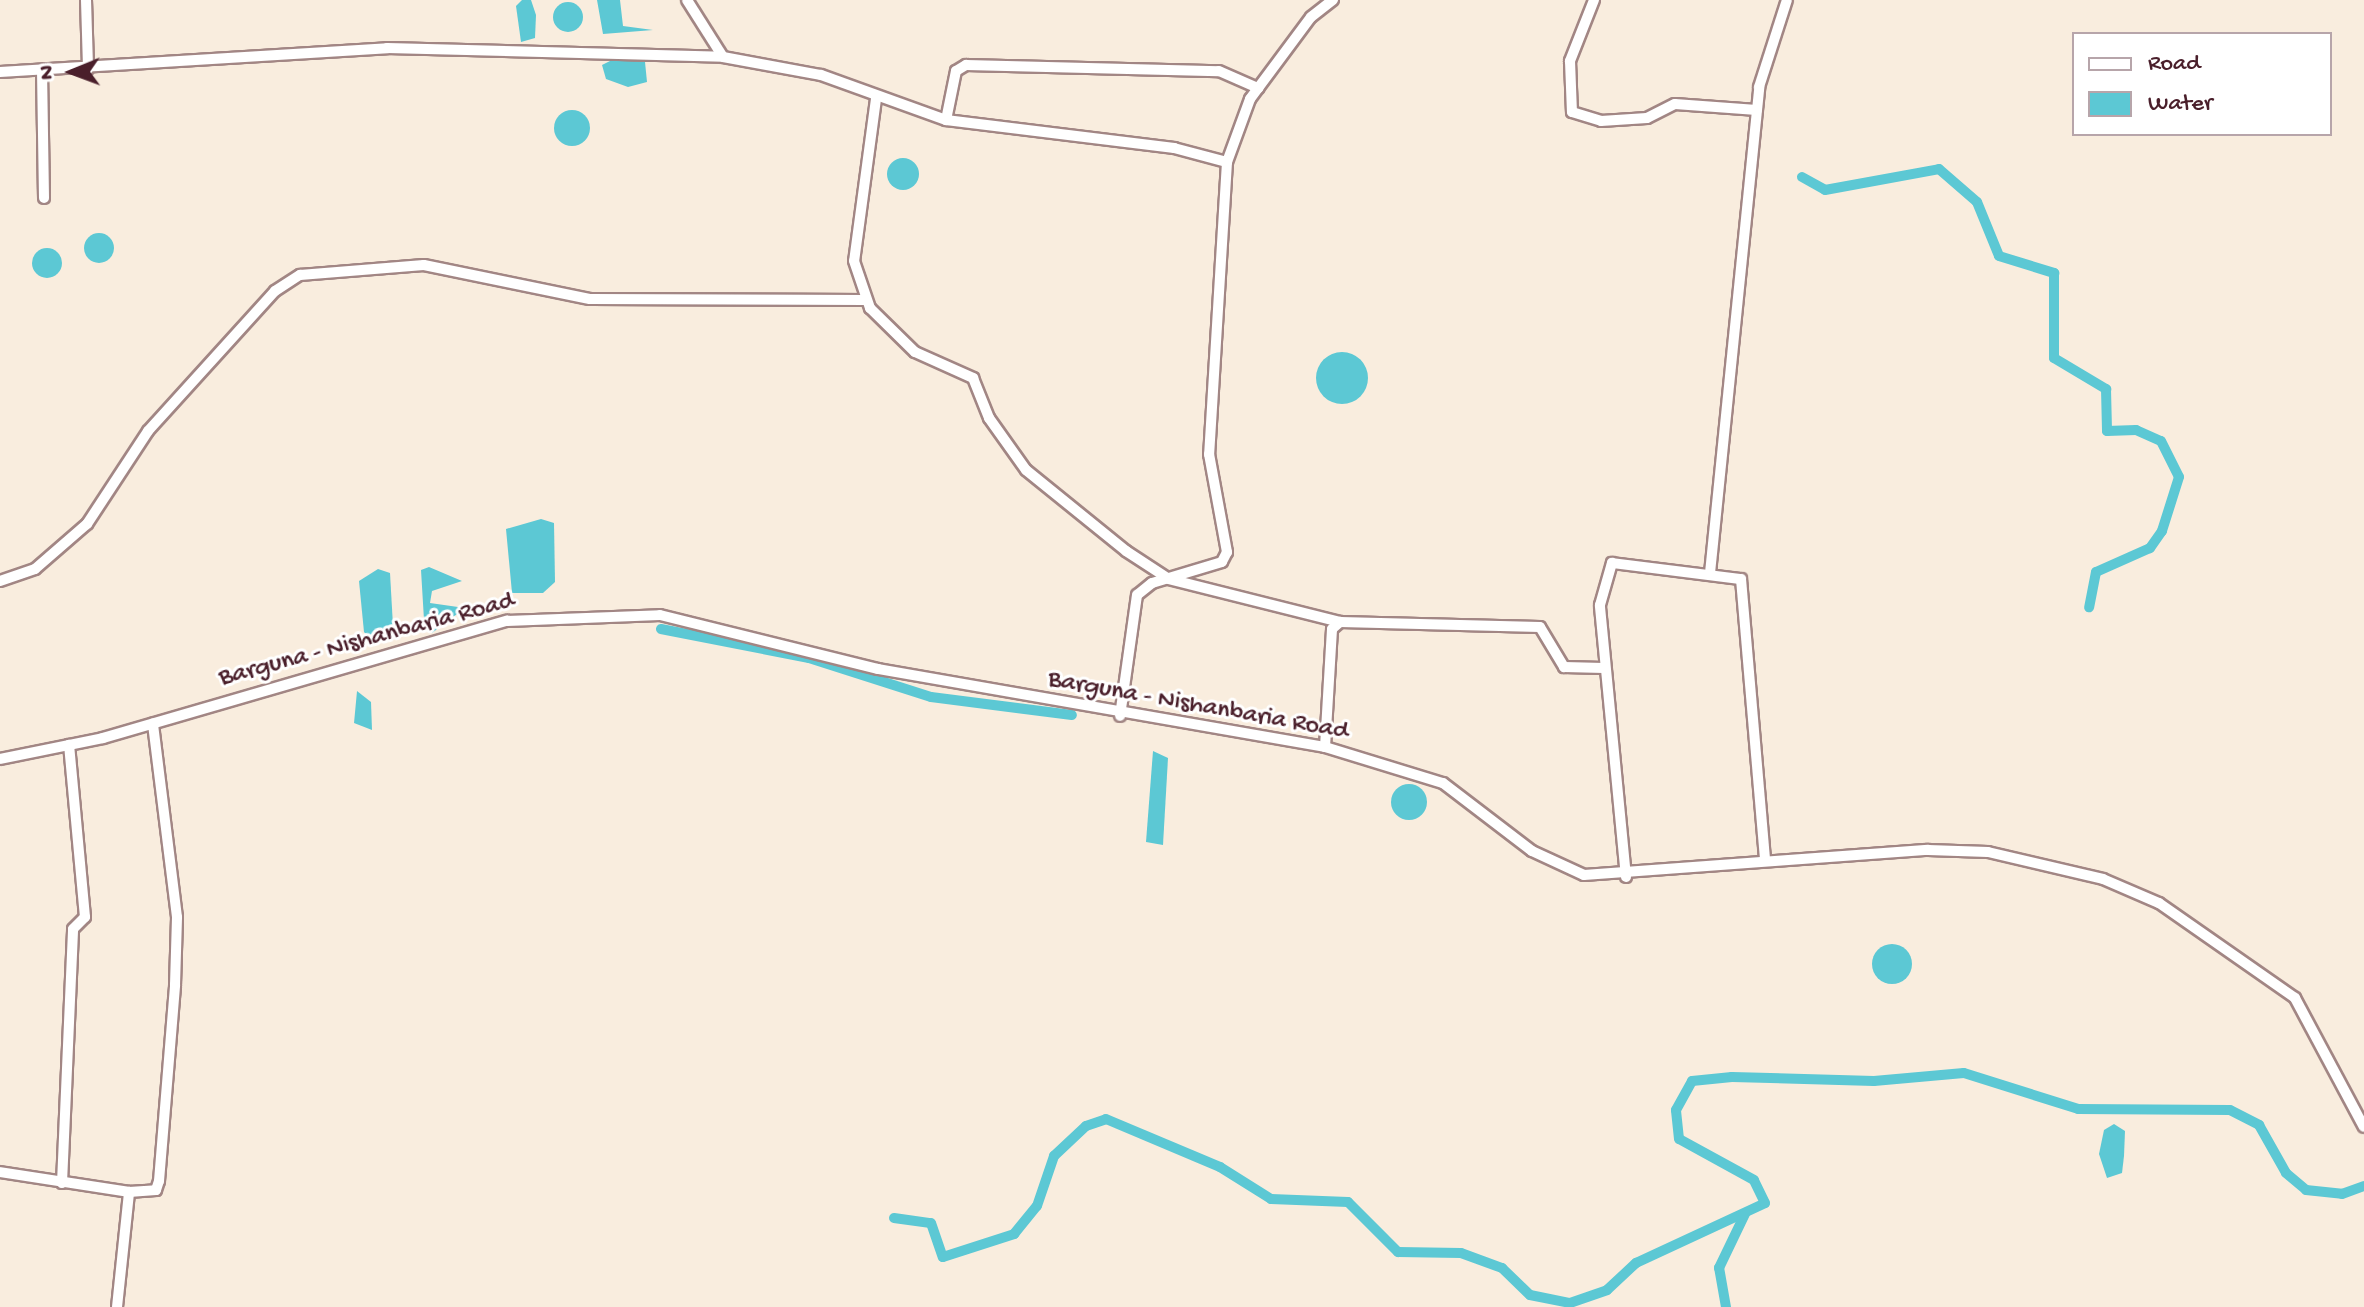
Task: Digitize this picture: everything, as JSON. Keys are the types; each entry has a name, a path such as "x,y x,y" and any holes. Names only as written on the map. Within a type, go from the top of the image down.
{"street":[{"path":"86,0 88,69"},
{"path":"687,0 723,57"},
{"path":"1120,716 1137,595 1169,579 1197,574 1227,552 1209,454 1227,162 1258,88 1333,0"},
{"path":"1594,0 1570,61 1572,112 1601,121 1647,118 1675,104 1757,110"},
{"path":"1710,573 1757,110 1766,56 1787,0"},
{"path":"0,72 88,69 387,48 723,57 821,75 876,99 946,120 1174,148 1227,162"},
{"path":"946,120 956,71 966,65 1219,71 1258,88"},
{"path":"42,70 44,198"},
{"path":"876,99 854,261 864,300 915,352 973,378 989,418 1026,470 1169,579 1340,622 1540,627 1564,667 1604,668"},
{"path":"0,581 35,569 87,524 148,431 275,291 300,275 424,265 590,299 864,300"},
{"path":"1626,877 1600,605 1608,566 1734,575 1744,587 1765,861"},
{"name":"Barguna - Nishanbaria Road","path":"0,759 153,723 507,621 588,614 684,620 878,669 1120,716 1325,747 1443,783 1532,851 1584,875 1626,877 1765,861 1988,852 2103,879 2159,903 2295,998 2364,1127"},
{"path":"1325,747 1332,629 1340,622"},
{"path":"0,1172 129,1192 156,1190 175,985 177,917 153,723"},
{"path":"62,1183 73,929 85,917 69,745"},
{"path":"117,1307 129,1192"}],"water":[{"path":"522,0 531,0 536,15 535,38 521,42 516,6"},
{"path":"597,0 620,0 623,26 653,30 603,34"},
{"path":"568,2 579,6 583,17 579,28 568,32 557,28 553,17 557,6"},
{"path":"614,59 645,62 647,82 628,87 606,79 602,65"},
{"path":"572,110 585,115 590,128 585,141 572,146 559,141 554,128 559,115"},
{"path":"903,158 914,163 919,174 914,185 903,190 892,185 887,174 892,163"},
{"path":"99,233 110,237 114,248 110,259 99,263 88,259 84,248 88,237"},
{"path":"47,248 53,249 61,257 61,269 53,277 47,278 41,277 33,269 32,263 33,257 41,249"},
{"path":"1342,352 1360,360 1368,378 1360,396 1342,404 1324,396 1316,378 1324,360"},
{"path":"541,519 554,523 555,582 543,593 512,593 506,529"},
{"path":"429,567 462,581 432,591 430,603 465,608 432,633 424,620 421,570"},
{"path":"378,569 390,573 393,626 373,641 364,632 359,581"},
{"path":"357,691 371,702 372,730 354,723"},
{"path":"1153,751 1168,758 1163,845 1146,842"},
{"path":"1409,784 1422,789 1427,802 1422,815 1409,820 1396,815 1391,802 1396,789"},
{"path":"1892,944 1906,950 1912,964 1906,978 1892,984 1878,978 1872,964 1878,950"},
{"path":"2114,1124 2125,1131 2122,1173 2107,1178 2099,1154 2104,1130"}],"waterway":[{"path":"1802,177 1825,190 1939,169 1977,202 1999,256 2054,273 2054,358 2106,389 2107,431 2136,430 2161,441 2179,477 2162,531 2150,548 2096,572 2089,607"},
{"path":"661,629 809,658 931,697 1072,715"},
{"path":"894,1218 931,1223 943,1257 1014,1234 1037,1206 1054,1156 1086,1126 1106,1119 1220,1167 1271,1199 1348,1202 1398,1252 1461,1253 1502,1268 1530,1295 1570,1303 1607,1290 1636,1263 1765,1203 1754,1180 1679,1139 1676,1110 1692,1081 1732,1077 1874,1081 1964,1073 2078,1109 2230,1110 2259,1125 2286,1173 2306,1190 2342,1194 2364,1186"},
{"path":"1726,1307 1719,1268 1745,1214"}]}
